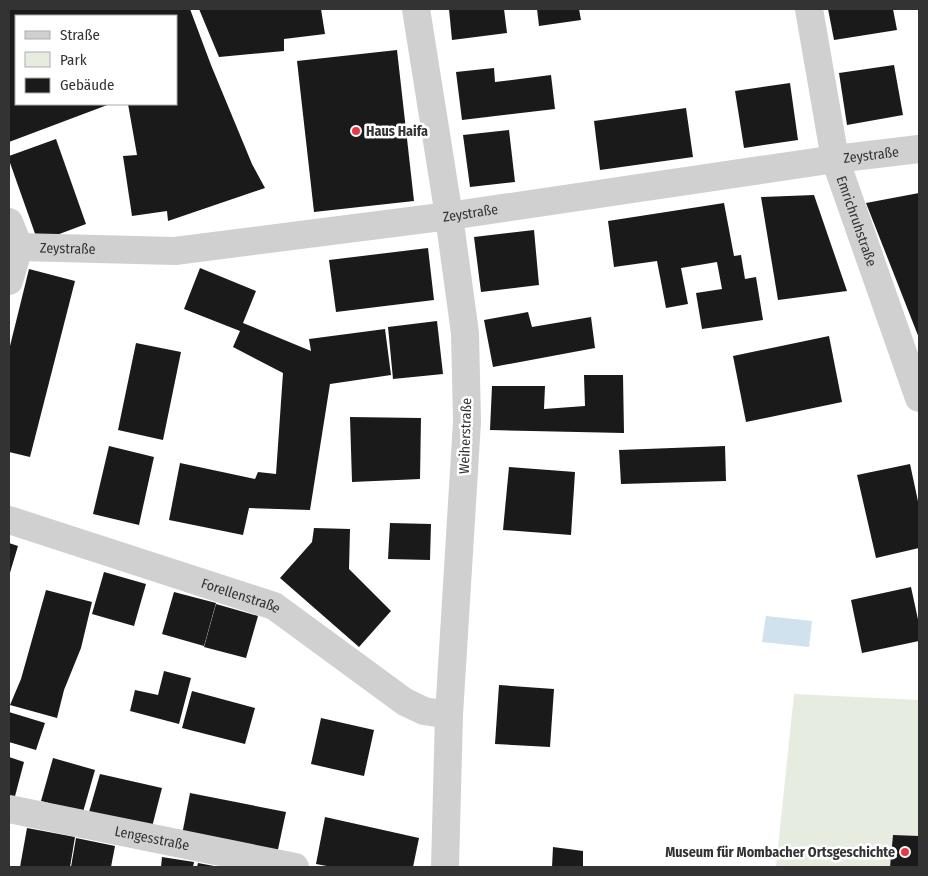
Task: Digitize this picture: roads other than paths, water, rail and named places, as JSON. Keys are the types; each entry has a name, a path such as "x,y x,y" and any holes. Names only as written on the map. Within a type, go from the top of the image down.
{"street":[{"name":"Weiherstraße","path":"416,9 449,216 465,333 467,422 449,714 444,867"},
{"name":"Emrichruhstraße","path":"809,9 835,159 919,398"},
{"name":"Zeystraße","path":"14,246 175,251 449,216 835,159 919,149"},
{"path":"9,222 14,246 9,281"},
{"name":"Forellenstraße","path":"9,520 274,606 405,702 424,711 449,714"},
{"name":"Lengesstraße","path":"9,810 295,867"}],"water":[{"path":"766,616 812,621 809,647 762,642"}],"place":[{"name":"Haus Haifa","path":"356,131"},
{"name":"Museum für Mombacher Ortsgeschichte","path":"905,852"}]}
